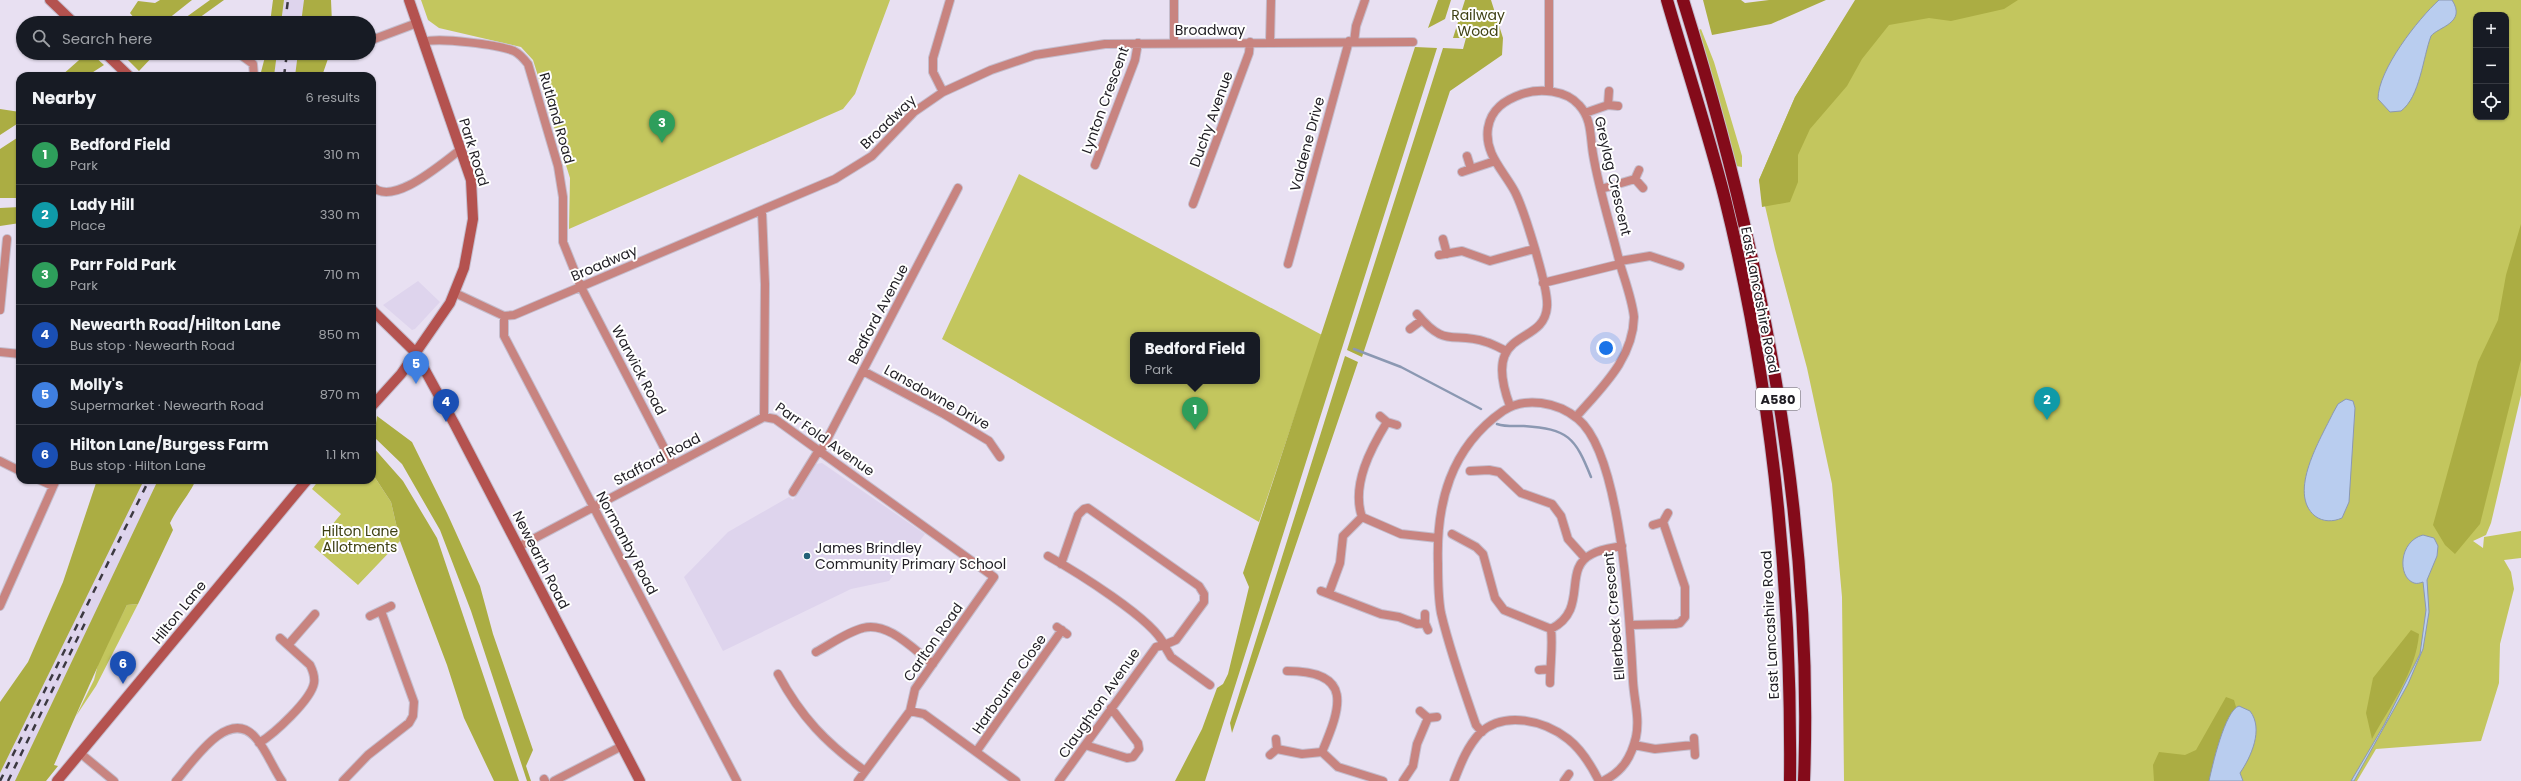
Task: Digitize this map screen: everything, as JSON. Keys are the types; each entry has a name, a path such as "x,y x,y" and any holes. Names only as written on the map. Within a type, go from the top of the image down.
{"highway":[{"name":"East Lancashire Road","path":"1667,0 1725,200 1758,363 1774,470 1786,589 1790,781"},
{"name":"East Lancashire Road","path":"1683,0 1743,214 1772,364 1787,454 1802,604 1804,781"}],"street":[{"path":"50,0 67,16"},
{"name":"Park Road","path":"409,0 471,180 473,219 464,268 455,293 444,312 415,352"},
{"path":"943,92 933,72 932,62 950,0"},
{"path":"1174,0 1174,42"},
{"path":"1270,42 1271,0"},
{"name":"Valdene Drive","path":"1288,264 1294,254 1356,26 1366,0"},
{"path":"1549,0 1549,91"},
{"path":"376,38 417,23"},
{"name":"Rutland Road","path":"424,42 435,39 501,48 519,54 528,64 558,166 563,197 564,242 581,287"},
{"name":"Duchy Avenue","path":"1193,204 1249,53 1250,42"},
{"name":"Broadway","path":"504,316 514,315 762,212 835,179 860,165 880,149 914,112 943,92 991,70 1035,55 1080,47 1138,43 1413,42"},
{"name":"Lynton Crescent","path":"1095,165 1135,60 1138,43"},
{"path":"112,60 125,72"},
{"path":"248,60 253,64 254,72"},
{"name":"Greylag Crescent","path":"1506,351 1518,339 1537,327 1544,318 1547,306 1543,283 1521,205 1508,179 1495,161 1487,137 1488,126 1497,107 1505,100 1526,92 1549,91 1570,97 1584,113 1590,126 1593,156 1620,262 1633,306 1632,339 1622,362 1576,417"},
{"path":"1608,105 1609,91"},
{"path":"1584,113 1608,105 1618,106"},
{"path":"376,188 388,193 402,190 460,150"},
{"path":"1467,156 1471,169"},
{"path":"1462,172 1495,161"},
{"path":"1602,189 1635,179 1639,170"},
{"path":"1635,179 1643,188"},
{"name":"Bedford Avenue","path":"794,492 820,451 958,188"},
{"name":"Parr Fold Avenue","path":"762,212 765,284 764,417 775,419 994,577"},
{"path":"1444,239 1443,254 1462,251 1490,260 1534,249"},
{"path":"0,310 5,244"},
{"path":"1543,283 1644,256 1668,257 1680,266"},
{"name":"Warwick Road","path":"581,287 673,464"},
{"path":"455,293 504,316"},
{"name":"Newearth Road","path":"376,314 415,352 640,781"},
{"name":"Normanby Road","path":"504,316 504,336 737,781"},
{"path":"1410,329 1419,317 1434,332 1446,337 1487,342 1506,351 1501,375 1510,406 1485,425 1459,457 1448,480 1442,500 1437,538 1441,611 1456,666 1476,725 1482,732"},
{"path":"0,352 16,354"},
{"path":"376,402 401,374 415,352"},
{"name":"Lansdowne Drive","path":"863,371 944,414 989,441 999,448 1000,457"},
{"name":"Ellerbeck Crescent","path":"1510,406 1542,403 1561,408 1576,417 1588,429 1600,453 1622,546 1630,625 1633,687 1637,711 1634,745 1625,764 1613,776 1603,781"},
{"path":"1380,416 1387,422 1397,425"},
{"name":"Stafford Road","path":"518,546 764,417"},
{"path":"1362,517 1358,500 1361,481 1377,438 1387,422"},
{"path":"0,461 16,469"},
{"path":"1476,461 1473,470 1499,472 1521,493 1552,504 1561,516 1568,539 1585,558"},
{"path":"0,606 54,484"},
{"name":"Hilton Lane","path":"57,781 304,484"},
{"name":"Claughton Avenue","path":"1059,781 1150,652 1176,640 1201,607 1204,596 1199,586 1088,508 1084,509 1078,515 1062,564"},
{"path":"1653,525 1663,522 1668,513"},
{"path":"1362,517 1401,534 1437,538"},
{"path":"1330,593 1340,563 1343,536 1362,517"},
{"path":"1630,625 1675,624 1680,622 1685,616 1685,587 1663,522"},
{"path":"1452,534 1463,545 1484,554 1495,598 1504,610 1551,629"},
{"path":"1551,629 1564,620 1573,604 1576,572 1585,558 1602,550 1622,546"},
{"path":"1048,556 1091,581 1155,632 1171,657 1210,685"},
{"name":"Carlton Road","path":"858,781 910,711 915,689 994,577"},
{"path":"1321,590 1381,614 1399,617 1426,627 1425,614"},
{"path":"370,616 391,606"},
{"path":"343,781 368,755 403,730 413,716 414,702 381,611"},
{"path":"288,645 315,614"},
{"path":"816,652 828,651 862,628 876,627 888,631 932,664"},
{"path":"1550,683 1550,669 1553,649 1551,629"},
{"name":"Harbourne Close","path":"976,752 1062,630"},
{"path":"259,743 274,733 307,696 314,684 313,671 310,665 280,638"},
{"path":"1287,671 1299,667 1323,676 1336,692 1338,710 1322,752"},
{"path":"1540,670 1550,669"},
{"path":"778,674 792,699 828,743 865,771"},
{"path":"1336,692 1344,689"},
{"path":"1085,745 1127,758 1133,757 1138,749 1138,743 1111,708"},
{"path":"910,711 924,714 1016,781"},
{"path":"1420,712 1428,718 1437,717"},
{"path":"1403,781 1413,766 1417,744 1428,718"},
{"path":"1454,781 1466,752 1482,732 1492,725 1516,719 1546,727 1568,739 1577,747 1587,760 1598,781"},
{"path":"176,781 221,732 240,729 249,732 259,743 282,781"},
{"path":"1276,739 1274,752 1302,754 1322,752 1338,767 1384,781"},
{"path":"1634,745 1661,749 1694,741 1695,755"},
{"path":"554,781 622,746"},
{"path":"80,753 114,781"}],"shaded area":[{"path":"273,0 305,0 303,16 271,16"},
{"path":"264,60 298,60 297,72 261,72"},
{"path":"418,281 440,302 415,329 412,330 383,305"},
{"name":"James Brindley Community Primary School","path":"822,463 925,534 889,581 851,589 723,651 684,577 728,532 789,497 793,500 816,464"},
{"path":"130,484 165,484 23,781 0,781 0,767"}],"green space":[{"path":"160,0 192,0 172,16 132,16 130,13 138,1 155,3"},
{"path":"210,0 224,0 202,16 188,16"},
{"path":"273,0 284,0 282,16 271,16"},
{"path":"304,0 331,0 332,16 302,16"},
{"path":"421,0 890,0 855,94 843,109 569,229 570,178 533,60 521,47 439,28 428,20"},
{"path":"1438,0 1451,0 1445,19 1428,28"},
{"name":"Railway Wood","path":"1465,0 1491,0 1503,38 1502,55 1450,91 1362,357 1347,350 1443,48 1463,49 1466,38 1453,38"},
{"path":"1703,0 1741,0 1745,3 1769,0 1826,0 1771,24 1712,35"},
{"path":"1855,0 2018,0 2004,9 1951,21 1929,18 1889,25 1862,59 1847,86 1810,129 1798,155 1798,182 1790,202 1762,207 1759,180 1795,97"},
{"path":"1882,0 2521,0 2521,395 2491,523 2486,535 2473,541 2483,548 2484,537 2521,531 2521,558 2504,560 2511,572 2514,589 2500,644 2499,683 2481,741 2376,749 2357,781 1844,781 1842,597 1832,484 1807,368 1775,249 1759,180 1795,97 1842,22"},
{"path":"1701,29 1714,62 1742,156 1742,167 1736,166 1699,30"},
{"path":"1415,47 1437,48 1205,781 1175,781 1202,729 1217,688 1223,684 1228,674 1249,587 1243,573"},
{"path":"79,60 99,60 104,65 93,72 66,72"},
{"path":"128,60 149,60 139,71"},
{"path":"264,60 276,60 275,72 261,72"},
{"path":"297,60 328,60 323,72 296,72"},
{"path":"0,109 16,111 16,125 0,135"},
{"path":"16,139 16,198 0,198 0,149"},
{"path":"1019,174 1322,335 1259,522 942,339"},
{"path":"16,207 16,224 0,226 0,208"},
{"path":"2521,224 2521,360 2480,524 2455,554 2445,545 2433,525 2478,362 2498,320 2506,275"},
{"path":"1345,356 1358,362 1232,733 1230,723"},
{"path":"377,416 412,442 447,513 480,586 493,634 533,750 526,766 531,781 527,781 471,611 440,530 402,464 376,439"},
{"path":"376,451 403,481 437,538 519,781 494,781 464,718 447,665 400,541 391,502 376,479"},
{"name":"Hilton Lane Allotments","path":"376,479 391,502 400,541 358,585 314,547 341,514 312,489 316,484 376,484"},
{"path":"96,484 142,484 0,773 0,702 28,662 63,582"},
{"path":"156,484 194,484 170,523 173,530 138,604 127,605 117,625 54,765 58,766 46,781 15,781"},
{"path":"138,604 96,686 76,716 94,680 99,660 127,605"},
{"path":"2411,630 2419,634 2413,662 2408,675 2372,739 2366,713 2373,678"},
{"path":"2226,697 2234,700 2236,707 2223,734 2209,781 2154,781 2153,765 2159,752 2185,755 2196,750"}],"water":[{"path":"2439,0 2452,0 2456,8 2454,19 2431,36 2417,87 2407,105 2401,111 2390,112 2378,99 2380,87 2385,74 2410,32"},
{"path":"2346,399 2353,401 2355,408 2349,502 2342,518 2332,521 2325,520 2315,516 2307,506 2304,494 2305,480 2309,465 2321,436 2338,404"},
{"path":"2423,535 2434,538 2438,546 2437,556 2427,580 2429,612 2423,649 2408,684 2354,781 2351,781 2384,725 2420,654 2426,610 2423,582 2414,583 2409,579 2405,574 2403,559 2409,544"},
{"path":"2239,706 2250,711 2256,726 2256,734 2252,751 2240,773 2243,781 2209,781 2224,728 2229,717"}],"waterway":[{"path":"1354,349 1401,367 1481,409"},
{"path":"1497,424 1507,426 1539,427 1560,433 1574,444 1580,453 1591,477"}],"railway":[{"path":"286,16 288,0"},
{"path":"285,72 286,60"},
{"path":"0,781 147,484"},
{"path":"8,781 85,623"}],"place":[{"name":"Parr Fold Park","path":"662,143"},
{"name":"Molly's","path":"416,384"},
{"name":"Lady Hill","path":"2047,420"},
{"name":"Newearth Road/Hilton Lane","path":"446,422"},
{"name":"Bedford Field","path":"1195,430"},
{"name":"James Brindley Community Primary School","path":"807,556"},
{"name":"Hilton Lane/Burgess Farm","path":"123,684"}]}
